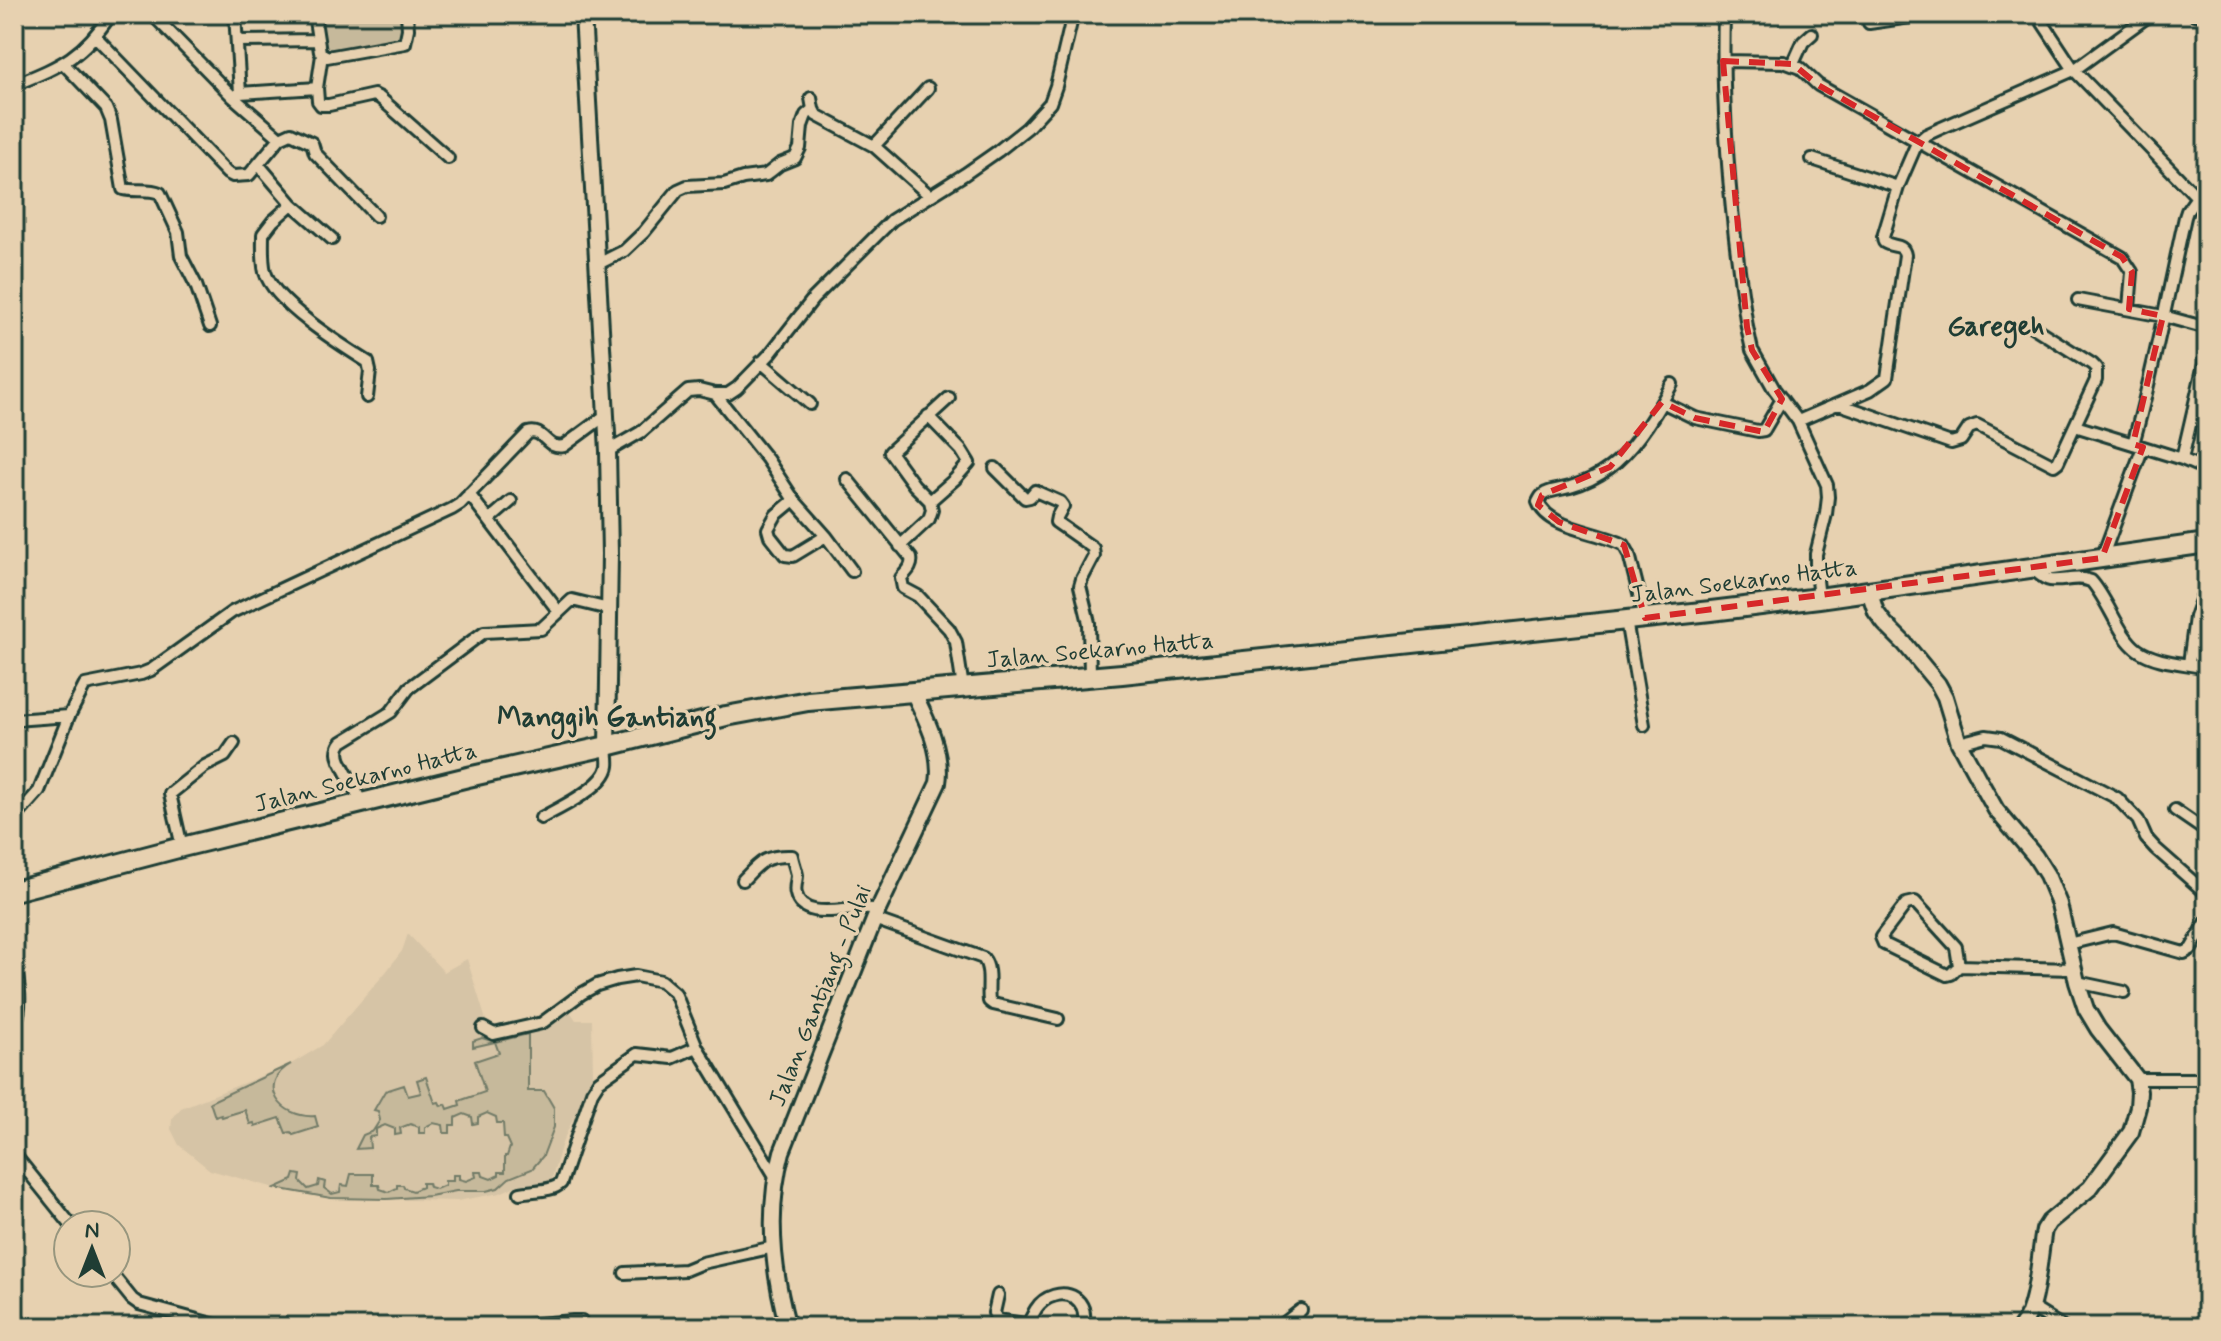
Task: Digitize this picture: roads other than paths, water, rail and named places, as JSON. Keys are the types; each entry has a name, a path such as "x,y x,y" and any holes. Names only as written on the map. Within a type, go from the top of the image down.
{"highway":[{"name":"Jalan Soekarno Hatta","path":"14,891 362,803 726,716 808,701 1090,676 1636,619 1819,598 2207,543"}],"street":[{"path":"14,85 64,64 96,37 111,14"},
{"path":"152,14 280,138"},
{"path":"235,14 236,95"},
{"path":"314,14 316,40 322,55 317,88 321,105 374,95 448,158"},
{"path":"322,55 327,57 405,43 407,14"},
{"path":"541,818 584,794 608,769 608,451 583,14"},
{"path":"608,451 641,432 688,391 728,394 737,388 770,354 813,299 892,220 998,151 1041,114 1050,103 1056,86 1073,14"},
{"path":"1724,14 1725,137 1747,327 1752,350 1798,421 1827,485 1826,514 1816,554 1819,598"},
{"path":"1869,23 1931,14"},
{"path":"2037,14 2074,70 2202,199 2185,217 2138,446 2102,558"},
{"path":"1798,421 1877,386 1890,371 1905,255 1904,249 1889,245 1883,237 1898,187 1917,143 1926,135 2074,70 2151,14"},
{"path":"2194,14 2207,17"},
{"path":"1793,64 1803,42 1812,34"},
{"path":"96,37 221,169 233,176 249,175 280,138 291,133 302,136 312,143 315,153 376,216"},
{"path":"237,41 316,40"},
{"path":"1723,61 1793,64 1818,85 2122,257 2132,272 2129,309"},
{"path":"64,64 106,108 111,120 123,189 160,193 178,232 181,256 196,285 210,326"},
{"path":"236,95 317,88"},
{"path":"874,146 928,88"},
{"path":"598,264 624,251 678,190 687,186 724,184 766,175 780,164 795,158 800,148 802,126 812,103 816,115 874,146 929,195"},
{"path":"1812,159 1898,187"},
{"path":"258,164 292,204 332,239"},
{"path":"292,204 263,234 265,273 276,290 313,325 368,362 367,397"},
{"path":"2078,300 2207,328"},
{"path":"1839,404 1951,443 1961,440 1969,428 1977,425 2054,465 2096,380 2096,368 2030,325"},
{"path":"2182,459 2207,351"},
{"path":"761,362 810,404"},
{"path":"1644,725 1629,554 1624,545 1545,514 1538,502 1547,492 1574,486 1610,467 1627,452 1672,384"},
{"path":"715,394 767,459 794,500 852,571"},
{"path":"900,546 929,519 932,510 930,501 890,452 949,398"},
{"path":"1662,402 1695,418 1758,431 1768,425 1782,399"},
{"path":"14,819 39,791 85,685 151,670 232,612 452,509 528,433 534,431 553,446 564,446 606,415"},
{"path":"928,416 961,450 969,463 930,501"},
{"path":"2075,426 2182,459 2207,470"},
{"path":"995,468 1025,498 1035,491 1060,502 1063,508 1056,522 1093,548 1094,556 1080,586 1089,623 1090,676"},
{"path":"847,479 911,558 901,584 918,596 949,629 956,642 963,688"},
{"path":"469,494 559,612"},
{"path":"794,500 776,515 768,529 785,555 793,556 826,536"},
{"path":"489,520 511,501"},
{"path":"2032,568 2046,579 2083,578 2091,581 2129,640 2140,651 2158,659 2207,668"},
{"path":"2189,664 2195,617 2205,589 2207,571"},
{"path":"1869,591 1876,612 1938,684 1959,743 1996,810 2047,875 2059,904 2075,976 2086,1009 2137,1079 2138,1107 2131,1132 2090,1188 2049,1222 2044,1230 2031,1307 2027,1321 2021,1327"},
{"path":"362,803 340,761 338,750 342,742 391,712 409,688 484,632 541,629 572,600 609,609"},
{"name":"Jalan Gantiang - Pulai","path":"788,1327 776,1276 772,1208 775,1176 876,914 933,794 940,772 931,731 913,692"},
{"path":"14,720 69,716"},
{"path":"1959,743 1986,736 2001,738 2117,798 2138,820 2146,838 2156,849 2207,894"},
{"path":"182,847 170,794 205,766 225,756 234,743"},
{"path":"2175,810 2207,832"},
{"path":"743,880 763,860 792,856 797,874 796,895 803,906 818,912 856,907 983,958 988,969 989,1001 1058,1019"},
{"path":"1959,966 1956,947 1915,902 1906,904 1881,937 1884,944 1943,973 1951,974 1959,966 2075,976 2124,992"},
{"path":"2068,944 2113,933 2184,953 2204,935 2207,921"},
{"path":"14,961 18,1018 14,1028"},
{"path":"483,1028 494,1034 542,1023 581,994 617,979 644,977 661,981 675,993 697,1047 775,1176"},
{"path":"520,1193 555,1189 561,1183 592,1092 599,1081 637,1054 672,1058 697,1047"},
{"path":"2137,1079 2207,1079"},
{"path":"14,1154 58,1209"},
{"path":"625,1273 685,1270 702,1263 774,1247"},
{"path":"124,1289 139,1304 221,1327"},
{"path":"998,1295 994,1313 997,1320 1026,1324 1040,1304 1053,1295 1068,1294 1083,1308 1084,1321 1079,1327"},
{"path":"2031,1307 2063,1327"},
{"path":"1279,1327 1301,1310"},
{"path":"502,1327 573,1321 581,1321 583,1327"}],"district":[{"name":"Garegeh","path":"1996,327"},
{"name":"Manggih Gantiang","path":"607,718"}]}
